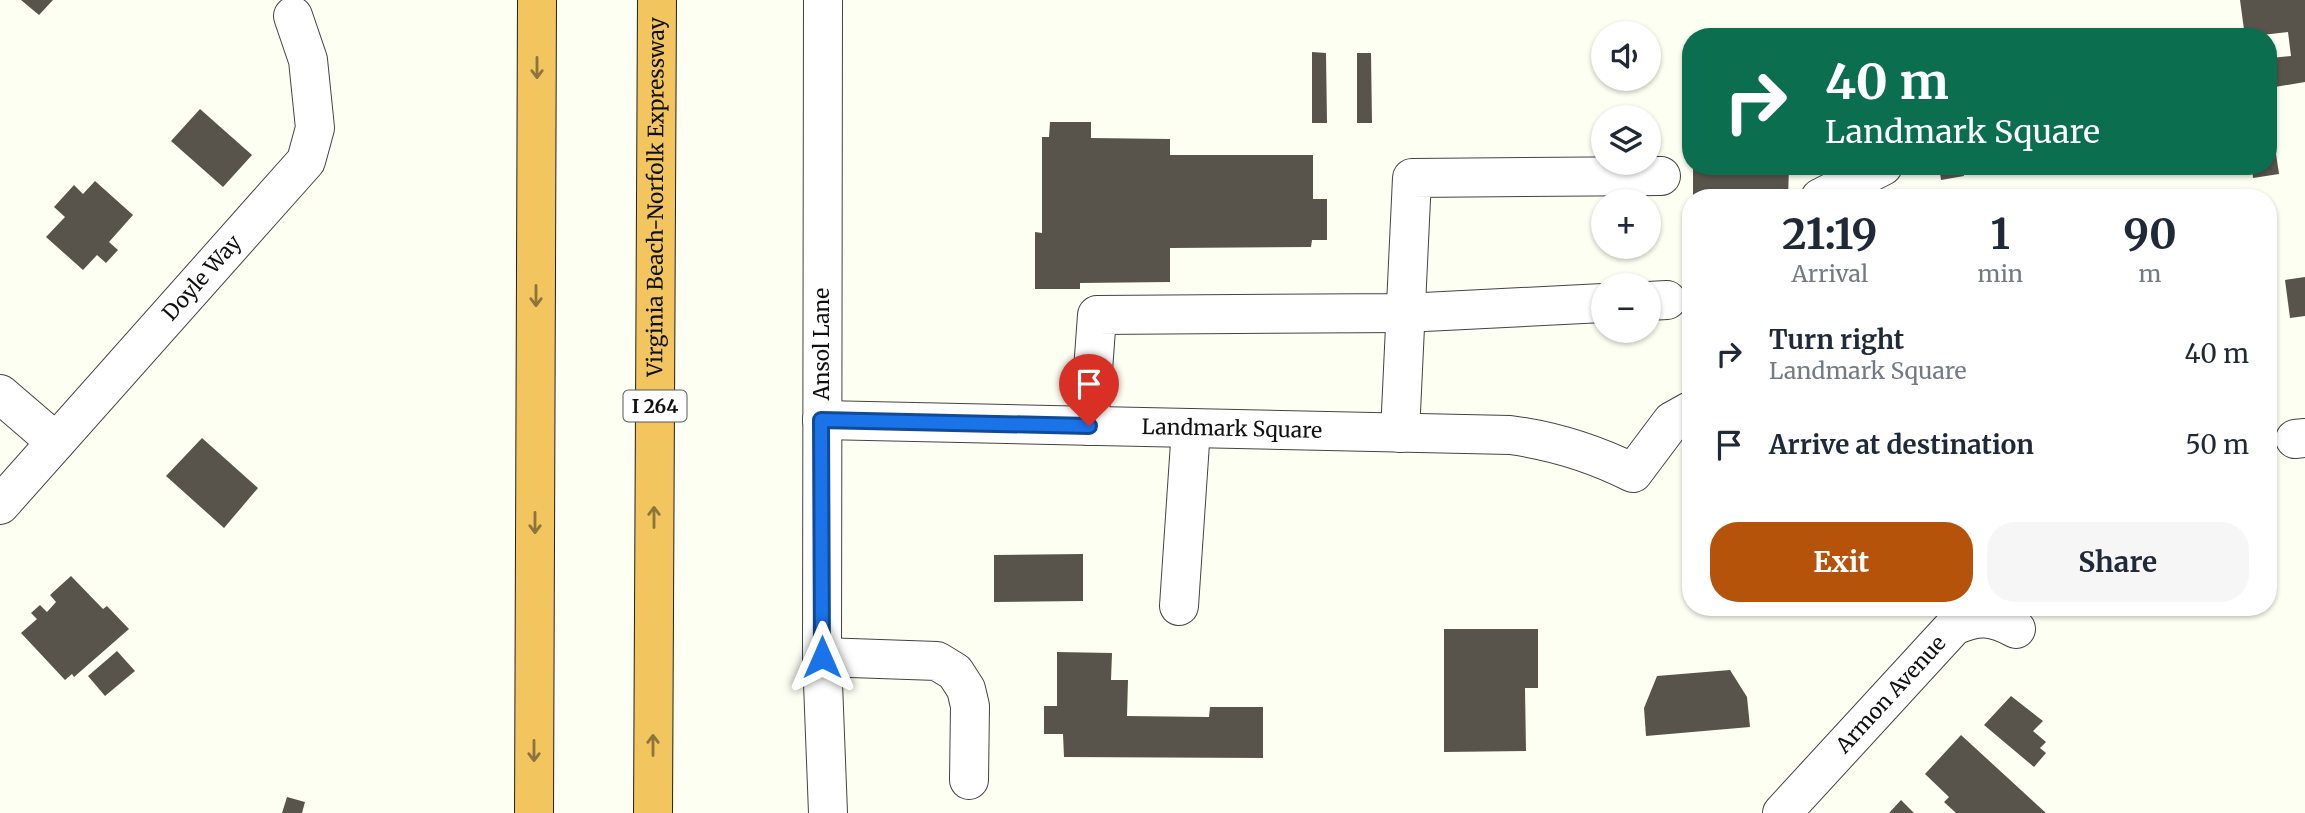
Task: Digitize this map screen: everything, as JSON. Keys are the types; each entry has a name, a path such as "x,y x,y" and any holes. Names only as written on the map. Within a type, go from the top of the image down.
{"highway":[{"path":"534,813 537,0"},
{"name":"Virginia Beach-Norfolk Expressway","path":"653,813 657,0"}],"street":[{"name":"Ansol Lane","path":"822,0 822,657 828,813"},
{"name":"Doyle Way","path":"0,505 306,160 315,128 307,60 293,16"},
{"path":"1838,189 1865,175"},
{"path":"1400,433 1412,178 1661,176"},
{"path":"1089,426 1097,316 1404,313 1591,304"},
{"path":"0,394 56,442"},
{"name":"Landmark Square","path":"821,420 1510,435 1550,440 1597,455 1633,472 1672,421 1682,415"},
{"path":"1179,606 1191,428"},
{"name":"Armon Avenue","path":"1782,813 1954,626 1973,617 1998,618 2016,628"},
{"path":"822,657 937,661 955,672 966,689 970,706 969,779"}],"building":[{"path":"21,0 53,0 39,15"},
{"path":"2240,0 2305,0 2305,82 2277,87 2277,57 2291,56 2288,32 2277,33 2277,28 2244,28"},
{"path":"1312,52 1326,53 1327,123 1312,123"},
{"path":"1357,53 1371,53 1372,123 1357,123"},
{"path":"200,109 252,155 223,187 171,141"},
{"path":"1050,122 1091,122 1091,138 1170,139 1170,155 1313,155 1313,199 1327,199 1327,240 1312,240 1311,247 1170,248 1170,282 1080,283 1080,289 1035,289 1035,232 1042,233 1042,137 1049,137"},
{"path":"1693,175 1789,175 1788,189 1693,189"},
{"path":"1940,175 1964,176 1941,180"},
{"path":"95,181 133,215 109,242 118,250 106,263 97,255 83,270 46,237 65,217 54,207 74,185 83,194"},
{"path":"2305,277 2305,316 2290,318 2285,280"},
{"path":"202,438 258,488 224,528 166,476"},
{"path":"1083,554 1083,601 994,602 994,555"},
{"path":"71,576 103,609 107,606 129,629 74,677 72,674 65,680 21,633 37,619 31,613 40,605 47,612 56,602 50,595"},
{"path":"1444,629 1538,629 1538,688 1525,688 1526,751 1444,752"},
{"path":"117,651 135,671 105,696 88,676"},
{"path":"1057,652 1112,653 1111,680 1128,680 1127,716 1209,717 1210,707 1263,707 1263,758 1064,757 1063,734 1044,734 1044,706 1057,706"},
{"path":"1730,670 1747,697 1750,727 1646,736 1644,708 1657,676"},
{"path":"2011,696 2043,721 2033,731 2046,742 2040,748 2046,753 2034,767 1984,725"},
{"path":"1961,735 2046,813 1956,813 1944,802 1949,797 1925,774"},
{"path":"287,797 305,802 302,813 282,813"},
{"path":"1901,800 1914,813 1889,813"}],"route":[{"path":"822,657 821,420 1089,426"}]}
